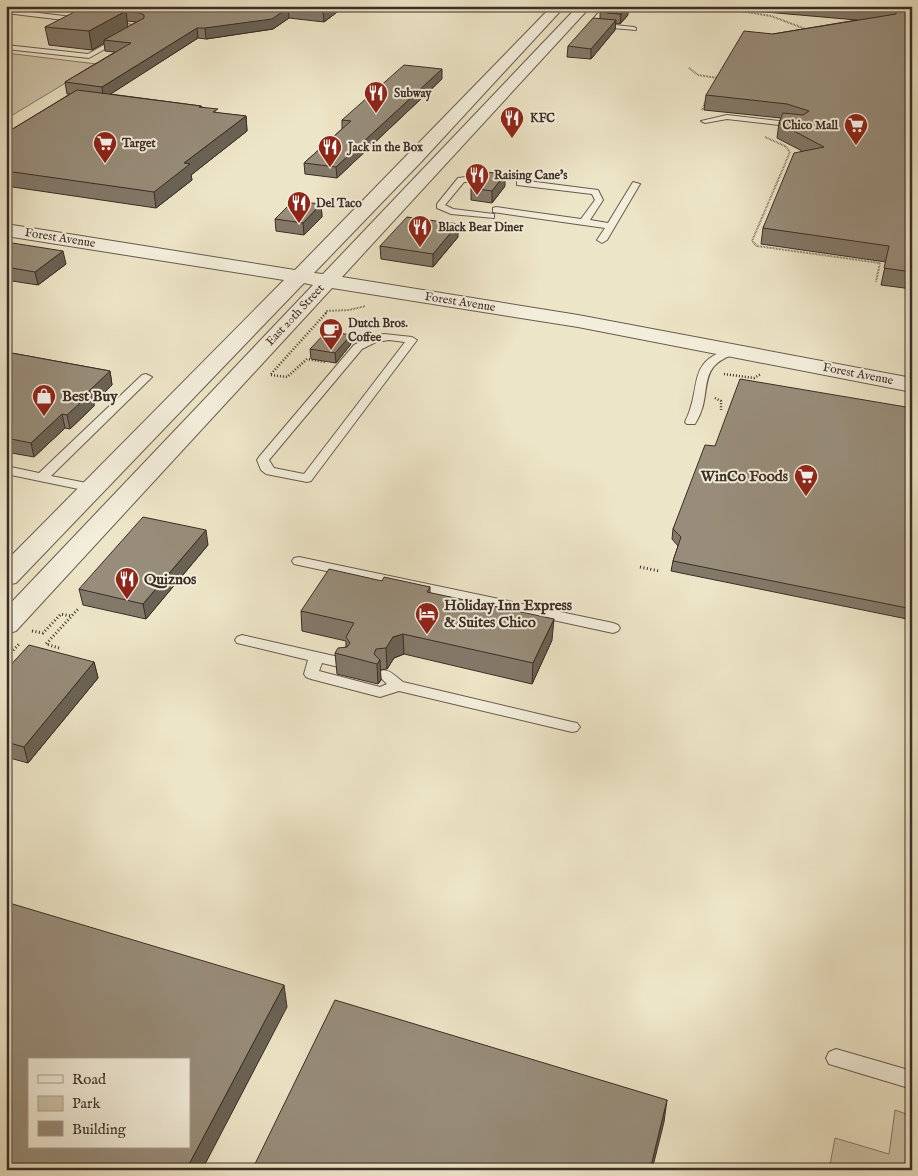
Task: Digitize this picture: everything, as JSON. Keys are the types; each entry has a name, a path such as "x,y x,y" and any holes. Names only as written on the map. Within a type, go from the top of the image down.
{"street":[{"name":"East 20th Street","path":"6,578 418,155 559,6"},
{"name":"East 20th Street","path":"6,625 585,6"},
{"path":"537,30 561,32"},
{"path":"418,155 442,158"},
{"name":"Forest Avenue","path":"6,216 304,270"},
{"name":"Forest Avenue","path":"6,230 636,315 912,367"},
{"name":"Forest Avenue","path":"334,274 912,385"}],"lane":[{"path":"608,6 592,25 634,29"},
{"path":"6,11 92,21"},
{"path":"50,24 63,23 73,19"},
{"path":"6,47 89,56 141,27 102,22"},
{"path":"705,116 801,126"},
{"path":"494,180 481,178 461,180 440,206 451,211 494,213 611,226"},
{"path":"520,183 595,192 600,200 584,222"},
{"path":"602,240 636,184"},
{"path":"389,337 412,340 307,478 264,467 263,460 342,365 358,347 367,341 389,337"},
{"path":"691,422 699,402 699,385 702,374 714,359 722,354 737,350"},
{"path":"41,478 146,377"},
{"path":"6,470 93,488"},
{"path":"298,561 613,628"},
{"path":"242,640 344,663"},
{"path":"316,657 311,674 380,692 398,686"},
{"path":"384,674 398,686 572,727"},
{"path":"836,1058 912,1080"}],"path":[{"path":"730,6 728,9 766,14 786,19 816,33"},
{"path":"689,68 698,75 718,78 714,85"},
{"path":"705,116 700,109 710,92"},
{"path":"777,142 786,146 790,152 752,241 757,246 880,263 876,282"},
{"path":"326,311 349,310 371,304"},
{"path":"271,375 287,377 307,359 342,365"},
{"path":"720,376 727,374 757,378 764,367"},
{"path":"712,394 721,401 722,410"},
{"path":"640,567 659,571"},
{"path":"59,648 46,644 79,608"},
{"path":"31,630 43,633 60,614 71,616"}],"green space":[{"path":"6,53 97,64 6,119"},
{"path":"895,1110 912,1116 912,1170 829,1170 835,1138 889,1154"}],"building":[{"path":"99,6 331,6 323,12 288,8 272,19 197,28 102,87 65,82 131,43 104,40 144,18 144,15 140,13 97,8"},
{"path":"605,6 627,6 621,14 600,12"},
{"name":"Chico Mall","path":"844,6 912,6 912,272 884,268 889,246 763,228 794,153 824,147 779,123 783,113 803,115 809,111 787,104 706,95 744,31 773,34 896,14 896,11"},
{"path":"84,7 126,11 89,31 45,27"},
{"path":"593,18 616,20 591,49 568,46"},
{"path":"404,65 442,69 336,167 304,163 351,121 342,120"},
{"name":"Target","path":"77,90 201,106 199,107 218,109 213,112 246,116 184,163 190,164 154,192 6,171 6,133"},
{"path":"485,172 505,174 492,191 471,188"},
{"path":"293,201 321,204 303,223 275,219"},
{"path":"407,217 458,224 433,254 380,246"},
{"path":"6,242 63,251 35,272 6,267"},
{"path":"327,331 351,335 335,353 310,349"},
{"name":"Best Buy","path":"6,352 110,371 88,392 92,392 67,415 62,414 31,443 6,438"},
{"name":"WinCo Foods","path":"740,379 912,408 912,609 673,561 681,537 673,529 705,445 715,446"},
{"path":"143,517 206,530 143,604 79,589"},
{"path":"329,569 382,581 384,577 430,587 427,592 554,619 533,663 403,634 393,637 386,648 376,649 374,654 380,660 377,664 335,653 338,648 347,647 350,643 346,637 354,623 301,611"},
{"path":"29,645 94,662 24,747 6,742 6,670"},
{"path":"6,902 284,985 186,1170 6,1170"},
{"path":"335,1000 667,1100 650,1170 252,1170"}],"place":[{"name":"Subway","path":"376,114"},
{"name":"KFC","path":"512,139"},
{"name":"Chico Mall","path":"856,146"},
{"name":"Target","path":"105,164"},
{"name":"Jack in the Box","path":"330,168"},
{"name":"Raising Cane's","path":"477,196"},
{"name":"Del Taco","path":"299,224"},
{"name":"Black Bear Diner","path":"420,248"},
{"name":"Dutch Bros. Coffee","path":"331,351"},
{"name":"Best Buy","path":"44,417"},
{"name":"WinCo Foods","path":"806,497"},
{"name":"Quiznos","path":"127,600"},
{"name":"Holiday Inn Express & Suites Chico","path":"427,635"}]}
